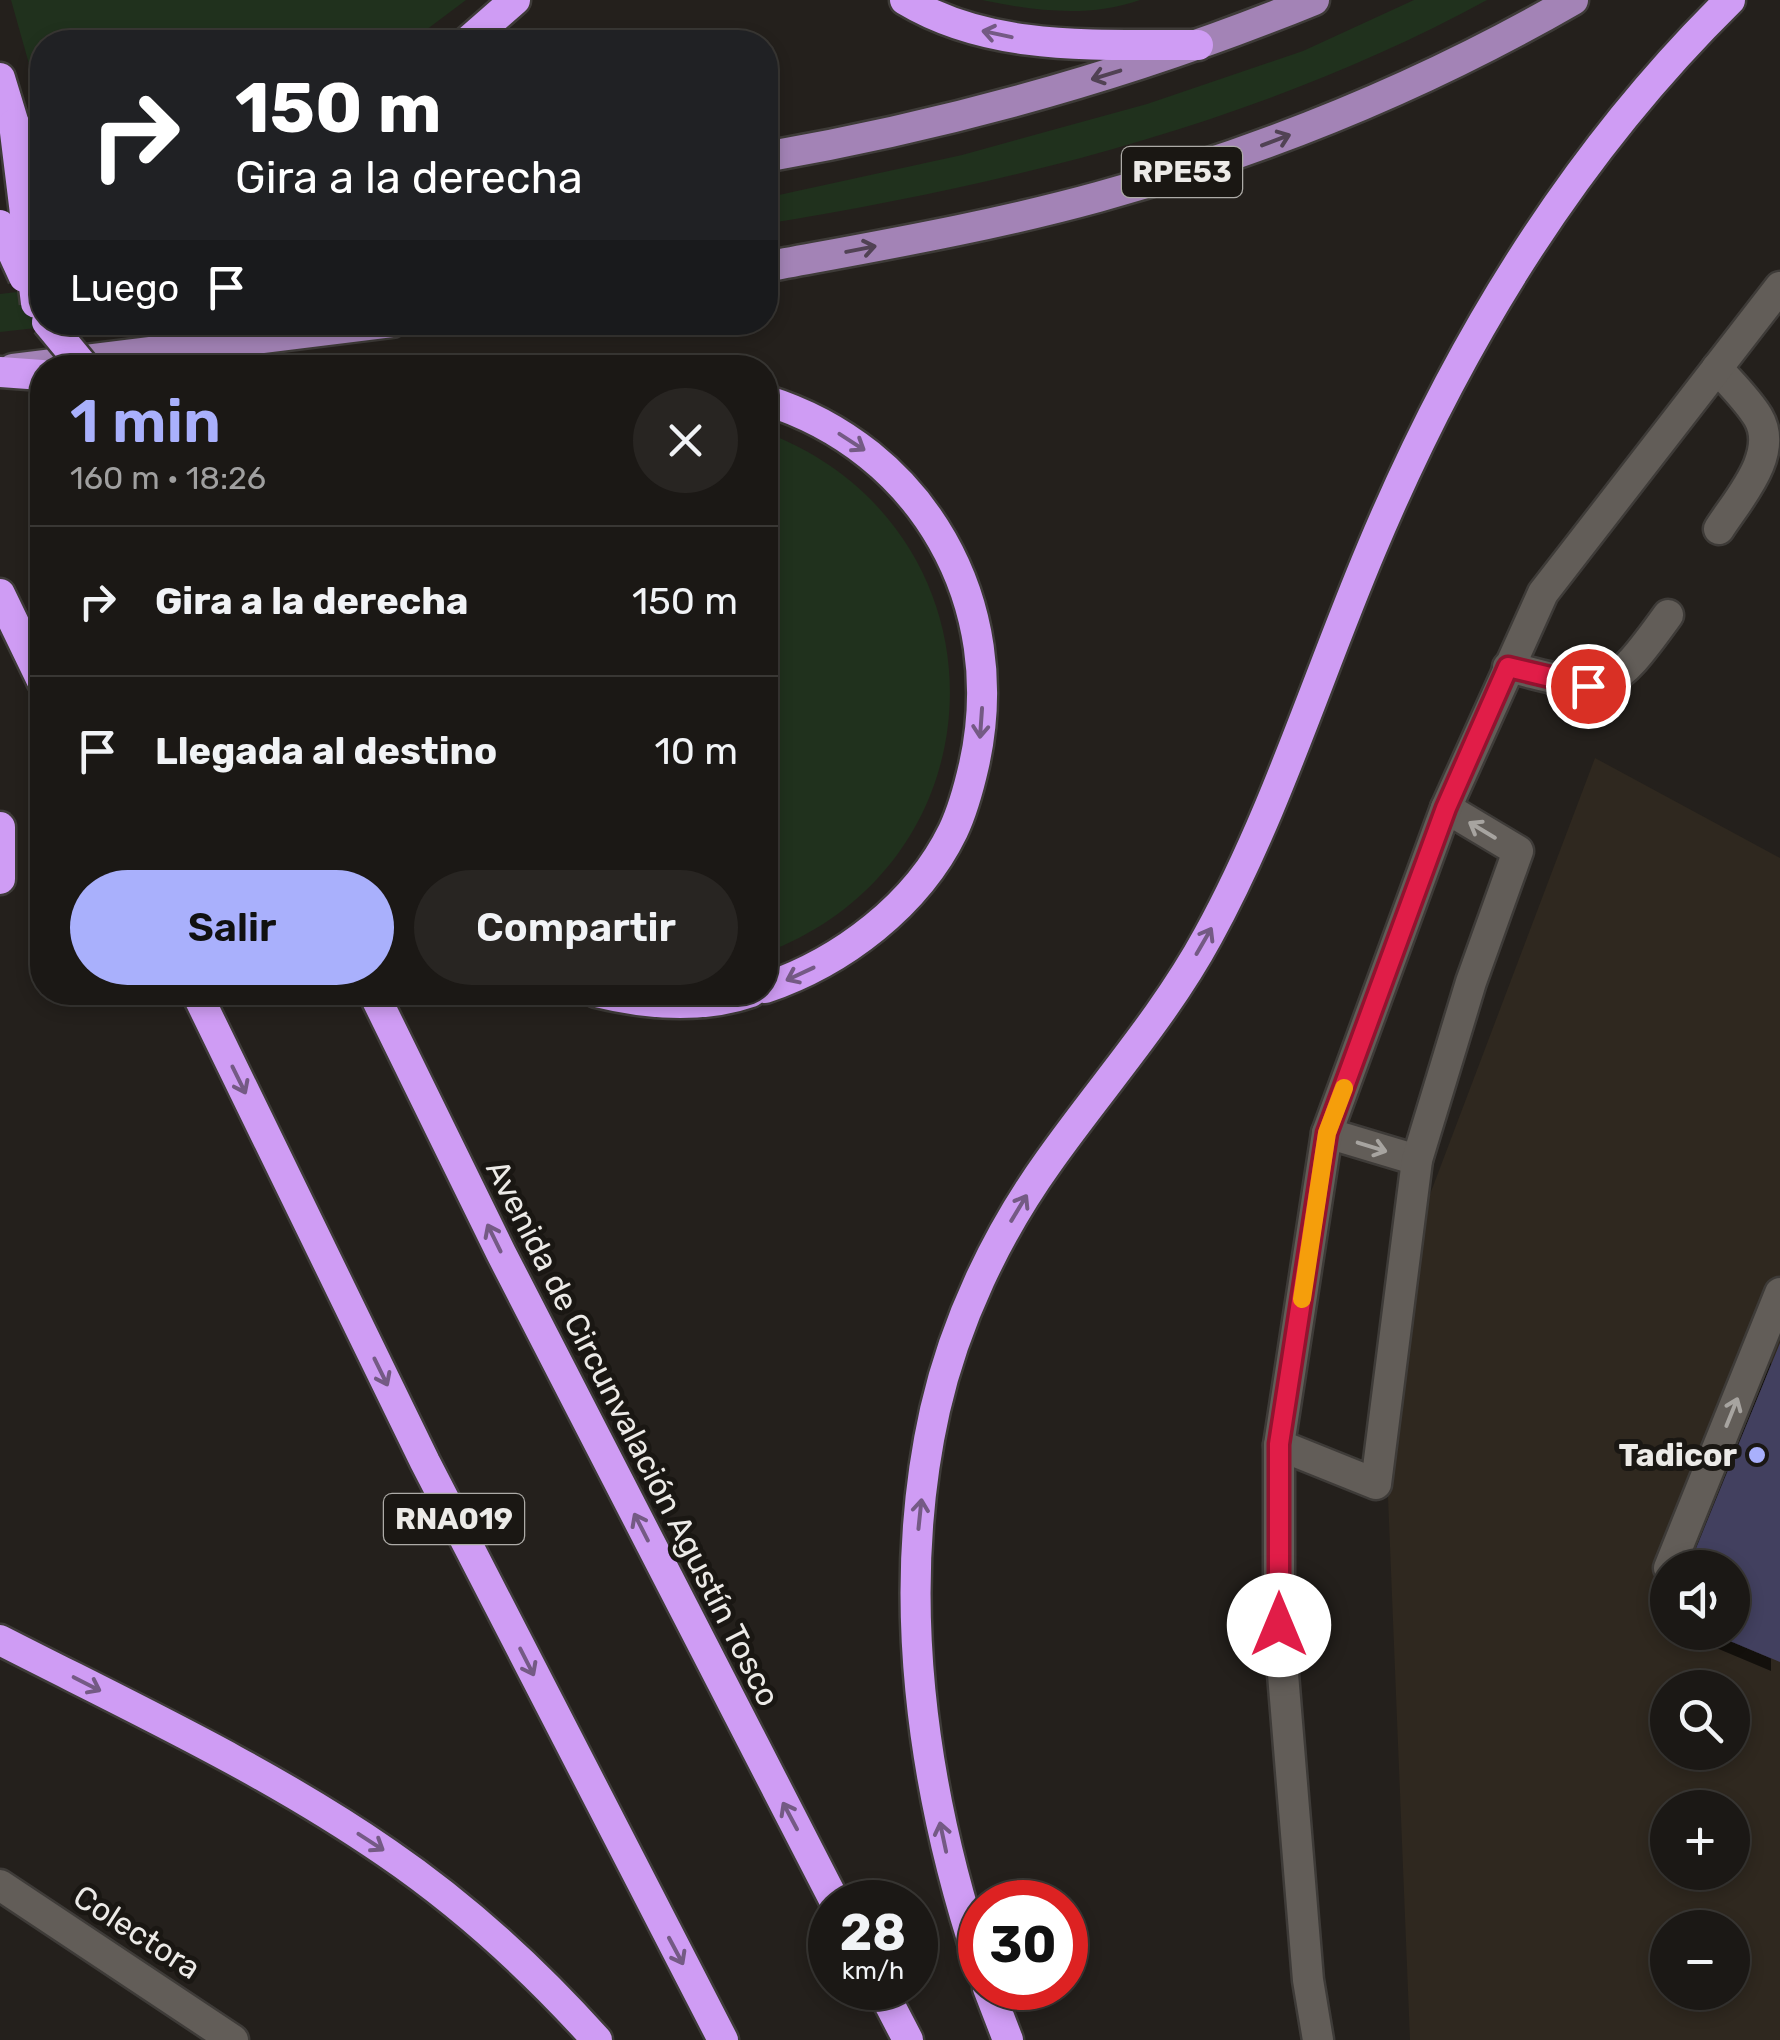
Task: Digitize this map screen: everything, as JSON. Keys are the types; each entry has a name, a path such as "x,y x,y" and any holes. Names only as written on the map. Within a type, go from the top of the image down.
{"highway":[{"path":"481,30 515,0"},
{"path":"904,0 953,22 994,34 1055,44 1198,44"},
{"path":"958,1894 937,1808 926,1737 918,1619 918,1534 936,1409 962,1324 994,1251 1019,1207 1140,1041 1221,912 1288,759 1371,550 1435,408 1468,346 1525,253 1598,152 1730,0"},
{"path":"0,78 14,124 30,230"},
{"path":"0,225 30,288"},
{"path":"0,240 30,229"},
{"path":"58,335 74,355"},
{"path":"0,371 30,375"},
{"path":"778,405 820,422 869,453 931,520 969,599 983,688 980,736 969,788 953,832 930,867 902,903 867,934 828,960 778,982"},
{"path":"0,594 30,656"},
{"path":"0,827 0,879"},
{"name":"RNA019","path":"202,1005 433,1478 723,2040"},
{"name":"Avenida de Circunvalación Agustín Tosco","path":"379,1005 510,1270 825,1880"},
{"path":"0,1640 270,1778 390,1855 486,1932 597,2040"},
{"path":"892,2010 908,2040"},
{"path":"996,2010 1008,2040"}],"main road":[{"path":"778,154 971,114 1198,44 1314,0"},
{"name":"RPE53","path":"778,264 993,223 1192,170 1398,90 1573,0"},
{"path":"0,255 30,251"},
{"path":"128,355 288,335"},
{"path":"0,371 30,367"}],"street":[{"path":"1236,30 1272,0"},
{"path":"1318,2040 1308,1980 1279,1625 1279,1444 1327,1133 1446,808 1543,593 1717,368 1768,325 1780,286"},
{"path":"1717,368 1760,418 1767,438 1763,458 1719,529"},
{"path":"1508,667 1588,686 1616,678 1632,664 1668,614"},
{"path":"1279,1444 1376,1484 1416,1160 1471,982 1518,851 1446,808"},
{"path":"1327,1133 1416,1160"},
{"path":"1676,1550 1780,1293"},
{"name":"Colectora","path":"0,1885 234,2040"}],"shaded area":[{"path":"1595,758 1780,858 1780,2040 1410,2040 1381,1324"}],"green space":[{"path":"11,0 466,0 426,30 30,30 30,67"},
{"path":"982,0 1140,0 1101,9 1061,11"},
{"path":"1414,0 1487,0 1402,43 1226,114 1044,167 778,222 778,195 962,155 1147,104 1303,51"},
{"path":"30,290 30,329 0,332 0,294"},
{"path":"778,439 846,478 904,540 938,614 950,693 938,772 904,846 846,908 778,946"}],"building":[{"name":"Tadicor","path":"1780,1343 1780,1662 1750,1649 1750,1550 1695,1550"}],"slow traffic":[{"path":"1302,1299 1327,1133 1344,1088"}],"place":[{"name":"Tadicor","path":"1757,1455"}],"route":[{"path":"1279,1625 1279,1444 1327,1133 1446,808 1508,667 1588,686"}]}
